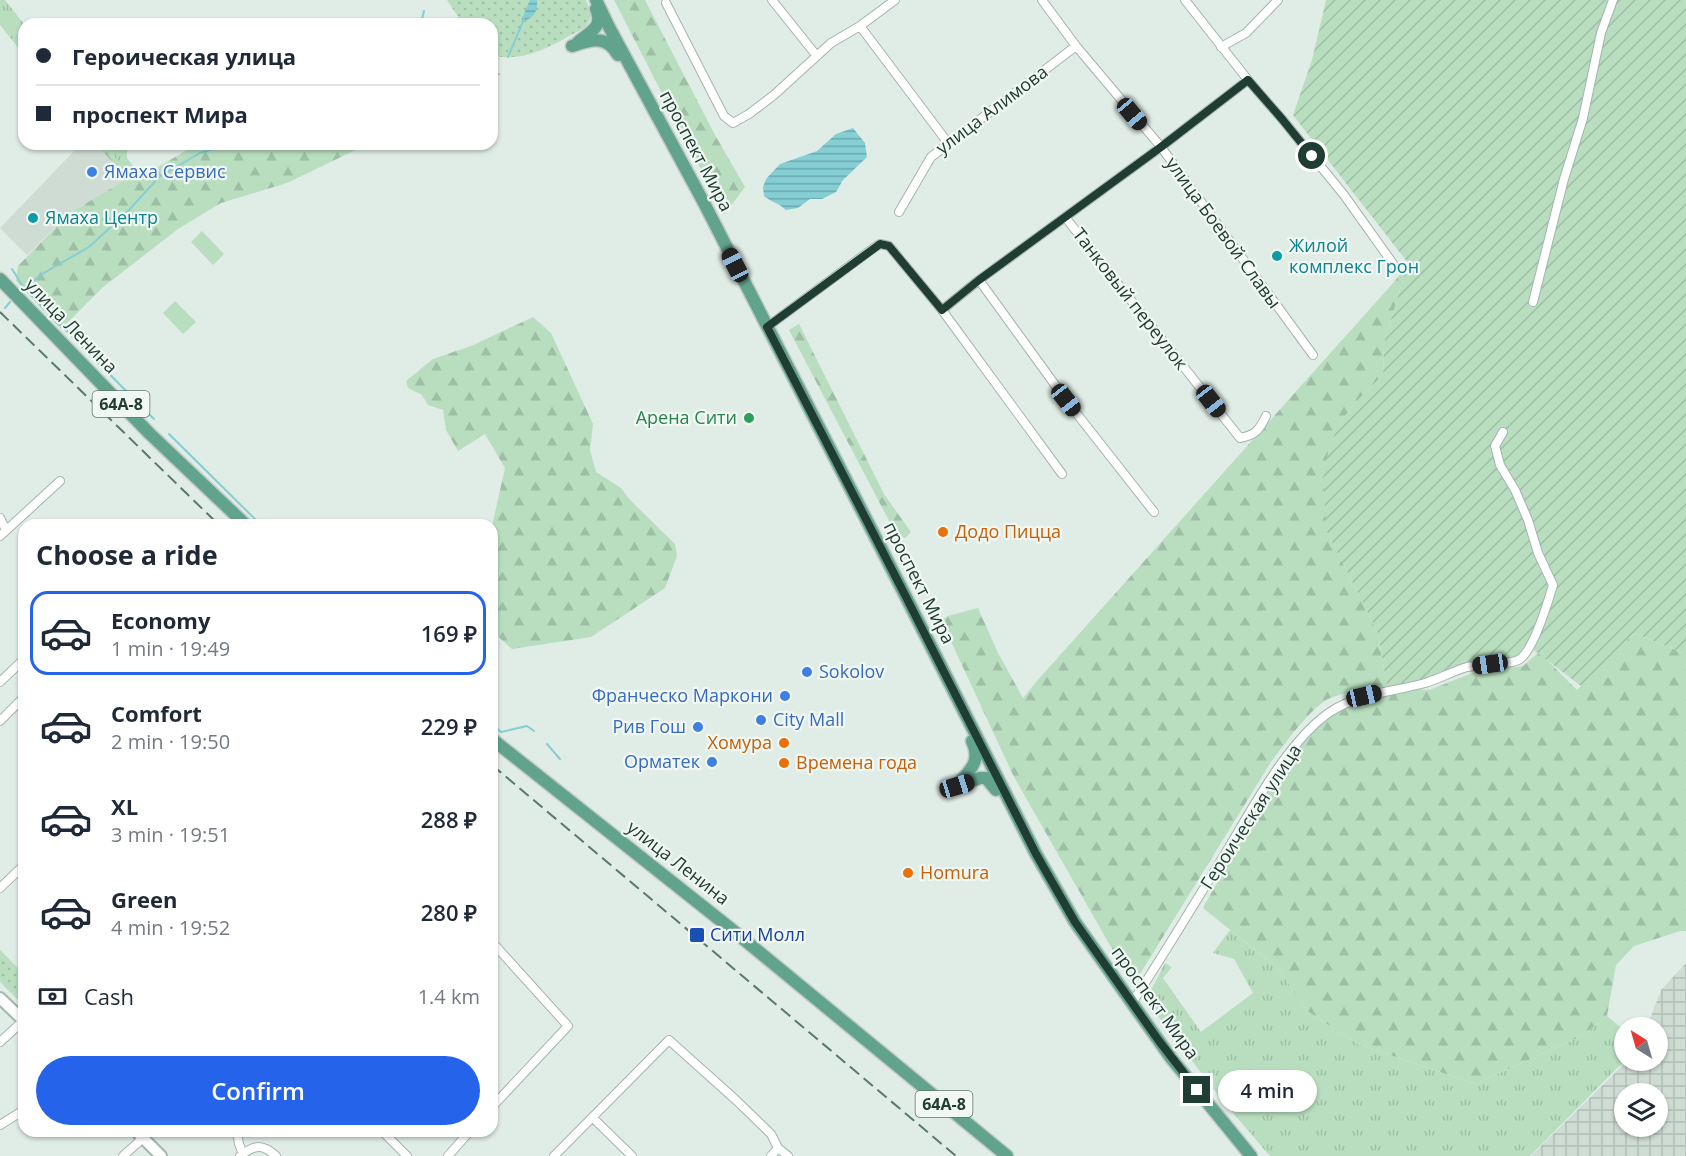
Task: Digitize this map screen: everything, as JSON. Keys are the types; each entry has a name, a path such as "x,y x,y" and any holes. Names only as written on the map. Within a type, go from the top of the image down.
{"main road":[{"name":"проспект Мира","path":"594,0 704,203 1036,854 1075,922 1171,1058 1251,1156"},
{"path":"572,46 599,23 594,0"},
{"path":"572,46 609,27"},
{"path":"572,46 596,39 609,44 614,48 631,79 642,90"},
{"name":"улица Ленина","path":"0,279 149,432 240,519"},
{"path":"956,787 974,766 976,760 974,746 960,706"},
{"name":"улица Ленина","path":"498,744 730,928 1007,1156"},
{"path":"956,787 988,762"},
{"path":"956,787 986,778 995,787 1004,805 1017,818"}],"street":[{"path":"772,0 816,55"},
{"path":"666,3 724,116 733,123 774,95 831,43 860,26 894,0"},
{"name":"улица Боевой Славы","path":"1042,0 1076,46 1161,147 1313,355"},
{"path":"1185,0 1221,47 1344,195 1396,268"},
{"path":"1221,47 1246,33 1278,0"},
{"path":"1533,302 1564,179 1583,118 1601,33 1613,0"},
{"path":"860,26 948,143"},
{"name":"улица Алимова","path":"899,212 931,157 1076,46"},
{"path":"942,310 1248,80"},
{"name":"Танковый переулок","path":"1065,217 1240,438 1252,436 1266,417"},
{"path":"767,327 880,244 889,246 942,310 1062,474"},
{"path":"979,280 1066,400 1154,512"},
{"name":"Героическая улица","path":"1132,1003 1279,768 1305,735 1328,713 1347,702 1364,696 1424,683 1466,667 1518,661 1527,653 1553,585 1538,553 1528,520 1515,490 1500,465 1495,446 1503,432"},
{"path":"18,519 60,481"},
{"path":"0,518 3,533"},
{"path":"3,533 18,519"},
{"path":"0,682 18,665"},
{"path":"0,722 18,703"},
{"path":"0,888 18,871"},
{"path":"498,949 568,1026 498,1101"},
{"path":"0,998 18,1015"},
{"path":"0,1042 18,1026"},
{"path":"554,1156 669,1040 771,1134 778,1148 788,1156"},
{"path":"0,1125 18,1114"},
{"path":"593,1118 632,1156"},
{"path":"123,1156 137,1137"},
{"path":"141,1137 161,1156"},
{"path":"237,1137 242,1155 260,1146 269,1149 276,1156"},
{"path":"388,1137 407,1156"},
{"path":"448,1156 465,1137"},
{"path":"771,1156 778,1148"}],"shaded area":[{"name":"Ямаха Центр","path":"75,150 101,150 125,176 125,180 70,213 27,255 0,228"},
{"path":"1686,963 1686,1156 1531,1156 1617,1071 1668,1071 1668,1017 1651,1017 1661,990"}],"green space":[{"path":"0,0 5,0 19,18 18,48 0,25"},
{"path":"447,0 586,0 590,11 587,25 582,29 551,46 512,57 498,56 498,18 459,18"},
{"path":"614,0 645,0 715,135 745,187 724,215 685,138"},
{"path":"1326,0 1686,0 1686,654 1634,633 1581,686 1531,648 1509,667 1467,672 1416,691 1387,687 1378,633 1326,530 1323,468 1338,425 1356,402 1383,375 1384,343 1408,263 1293,115 1312,60"},
{"path":"101,150 108,150 138,179 187,150 356,150 287,183 221,203 178,229 102,288 61,329 16,281 18,266 70,213 125,180 125,176"},
{"path":"108,150 127,150 127,158 142,177 134,178"},
{"path":"202,231 224,254 213,265 191,242"},
{"path":"1408,263 1384,343 1383,375 1356,402 1338,425 1326,530 1378,633 1387,687 1336,696 1323,702 1289,738 1271,762 1135,982 1111,947 1014,777 941,620 978,608 998,653 1023,698 1394,282"},
{"path":"175,301 196,322 183,334 163,313"},
{"path":"533,317 551,333 593,424 590,450 596,472 621,488 630,500 675,544 677,556 665,588 591,637 512,649 498,636 498,519 494,519 505,468 485,434 458,451 446,430 443,410 428,405 422,395 408,388 406,381 433,359 471,346"},
{"path":"799,324 884,494 911,532 905,538 896,534 789,330"},
{"path":"1634,633 1686,654 1686,931 1634,946 1616,965 1607,1016 1582,1036 1475,1084 1358,1044 1307,1011 1279,969 1203,908 1257,810 1296,750 1329,715 1397,688 1429,690 1475,672 1523,666 1539,652 1577,690"},
{"path":"1230,930 1279,969 1307,1011 1358,1044 1475,1084 1582,1036 1607,1016 1614,1022 1614,1071 1530,1156 1270,1156 1221,1099 1146,1000 1165,963 1172,967 1163,978 1201,1032 1253,993 1234,959 1213,953"},
{"path":"0,950 18,968 18,1000 0,982"}],"water":[{"path":"530,0 537,0 536,12 529,19 521,21"},
{"path":"853,128 865,143 867,157 843,180 836,192 822,199 810,199 798,208 786,210 764,196 763,187 766,179 780,164 817,151 836,134"}],"waterway":[{"path":"422,18 424,11"},
{"path":"508,57 524,19"},
{"path":"23,289 42,274 89,247 128,211 159,177 200,153 210,150"},
{"path":"12,269 24,288 154,419"},
{"path":"5,308 10,302"},
{"path":"169,434 255,519"},
{"path":"498,729 501,732 527,726 534,731"},
{"path":"547,744 560,759"}],"railway":[{"path":"0,312 213,519"},
{"path":"498,770 956,1156"}],"place":[{"name":"Ямаха Сервис","path":"92,172"},
{"name":"Ямаха Центр","path":"33,218"},
{"name":"Жилой комплекс Грон","path":"1277,256"},
{"name":"Арена Сити","path":"749,418"},
{"name":"Додо Пицца","path":"943,532"},
{"name":"Sokolov","path":"807,672"},
{"name":"Франческо Маркони","path":"785,696"},
{"name":"City Mall","path":"761,720"},
{"name":"Рив Гош","path":"698,727"},
{"name":"Хомура","path":"784,743"},
{"name":"Орматек","path":"712,762"},
{"name":"Времена года","path":"784,763"},
{"name":"Homura","path":"908,873"},
{"name":"Сити Молл","path":"697,935"}],"route":[{"path":"1197,1090 1159,1041 1075,922 1036,854 767,327 880,244 889,246 942,310 1248,80 1312,156"}]}
